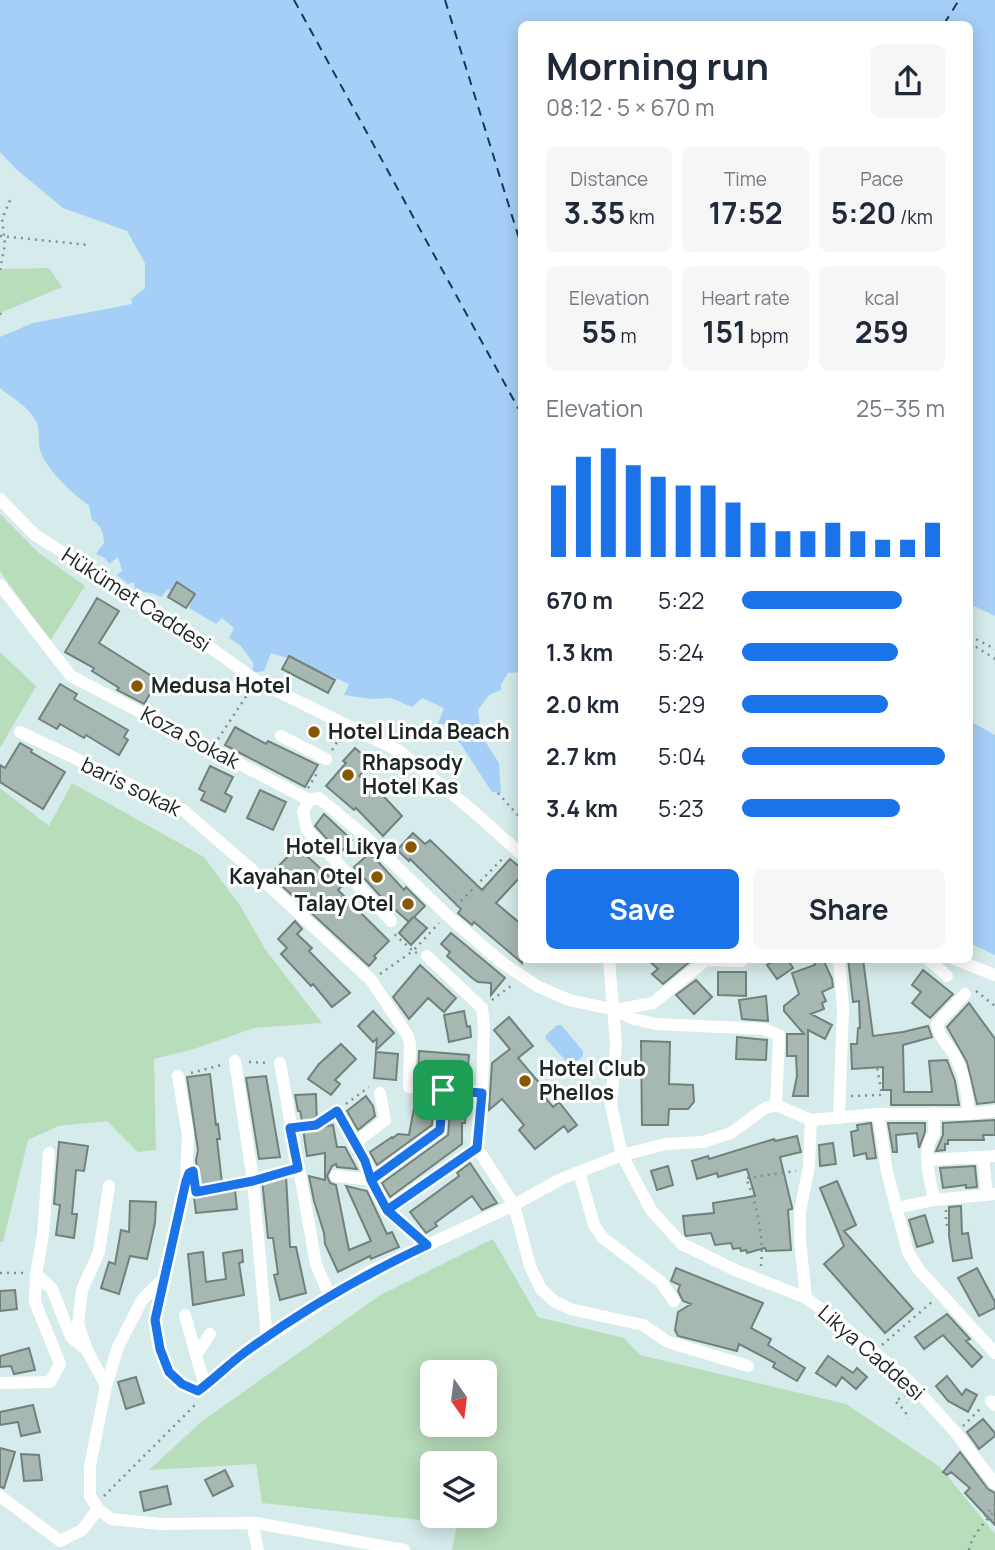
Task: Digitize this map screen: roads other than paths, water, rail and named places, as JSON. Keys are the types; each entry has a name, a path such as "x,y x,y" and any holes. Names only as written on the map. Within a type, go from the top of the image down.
{"street":[{"name":"Hükümet Caddesi","path":"0,499 35,535 186,630 257,681 399,751 517,851"},
{"name":"Koza Sokak","path":"0,585 71,676 309,800 319,798 366,837 447,915 500,961 537,986 569,1000 615,1010"},
{"name":"baris sokak","path":"20,733 183,810 251,869 371,980 408,1036 409,1087 482,1093"},
{"path":"281,736 326,759"},
{"path":"309,800 303,812 307,830 391,920"},
{"path":"427,956 482,1008 482,1093 477,1148 514,1205 530,1266 541,1289 554,1301 570,1308 643,1325 668,1342 748,1366"},
{"path":"609,963 616,1045 611,1105 621,1155 651,1210 682,1244 806,1298"},
{"path":"615,1010 653,1003 702,963"},
{"path":"839,963 843,1007 839,1118"},
{"path":"932,963 947,976"},
{"path":"962,963 995,975"},
{"path":"965,994 937,1024 938,1034 955,1056 966,1086 969,1114"},
{"path":"615,1010 634,1019 656,1024 764,1029 779,1035 776,1105"},
{"path":"235,1062 253,1181 267,1339"},
{"path":"280,1063 316,1264 330,1297"},
{"path":"181,1076 188,1135 186,1181 155,1320 160,1349 169,1372 182,1384 204,1392"},
{"path":"337,1176 371,1180 440,1130 443,1090"},
{"path":"355,1143 385,1120 380,1093"},
{"path":"204,1392 244,1353 369,1272 514,1205 561,1179 621,1155 666,1144 703,1142 730,1133 765,1108 776,1105 811,1120 878,1114 969,1114 995,1111"},
{"path":"337,1111 365,1161 371,1180 387,1210 427,1245"},
{"path":"934,1113 934,1134 929,1140 928,1160 940,1200"},
{"path":"878,1114 887,1172 908,1252 919,1270 995,1353"},
{"name":"Likya Caddesi","path":"811,1120 808,1169 800,1212 806,1298 910,1382 956,1433 995,1483"},
{"path":"387,1210 477,1148"},
{"path":"0,1383 50,1382 60,1364 35,1302 49,1153"},
{"path":"896,1208 991,1195 989,1157 928,1160"},
{"path":"579,1172 594,1225 603,1238 661,1282 674,1301"},
{"path":"106,1386 87,1350 78,1324 82,1290 99,1252 110,1186"},
{"path":"36,1274 52,1289 71,1337 87,1350"},
{"path":"165,1277 142,1300 118,1347 106,1386 90,1466 90,1496 98,1509 111,1519 160,1524 252,1523 404,1550"},
{"path":"185,1315 204,1392"},
{"path":"196,1355 210,1334"},
{"path":"0,1496 60,1541 82,1530 98,1509"},
{"path":"252,1523 258,1550"}],"water":[{"path":"0,0 995,0 995,616 973,605 973,21 518,21 518,672 508,673 501,684 501,690 489,695 478,710 481,735 499,763 501,793 492,792 460,743 446,737 451,731 447,724 438,724 444,708 422,698 412,707 391,698 371,699 344,695 349,684 271,653 264,671 251,673 254,664 240,645 229,638 234,628 222,618 216,624 189,608 191,602 168,589 161,597 135,589 134,582 128,584 117,575 122,571 118,557 109,564 105,558 96,554 104,543 103,536 100,527 92,520 89,505 62,482 44,460 37,425 32,415 0,388 0,337 33,323 132,304 131,299 145,288 145,263 127,231 63,208 17,170 0,152"},
{"path":"973,723 995,735 995,955 973,944"},
{"path":"557,1025 561,1025 583,1051 583,1056 574,1063 577,1067 569,1074 562,1064 566,1061 546,1039 546,1035"}],"place":[{"name":"Medusa Hotel","path":"137,686"},
{"name":"Hotel Linda Beach","path":"314,732"},
{"name":"Rhapsody Hotel Kas","path":"348,775"},
{"name":"Hotel Likya","path":"411,847"},
{"name":"Kayahan Otel","path":"377,877"},
{"name":"Talay Otel","path":"408,904"},
{"name":"Hotel Club Phellos","path":"525,1081"}]}
